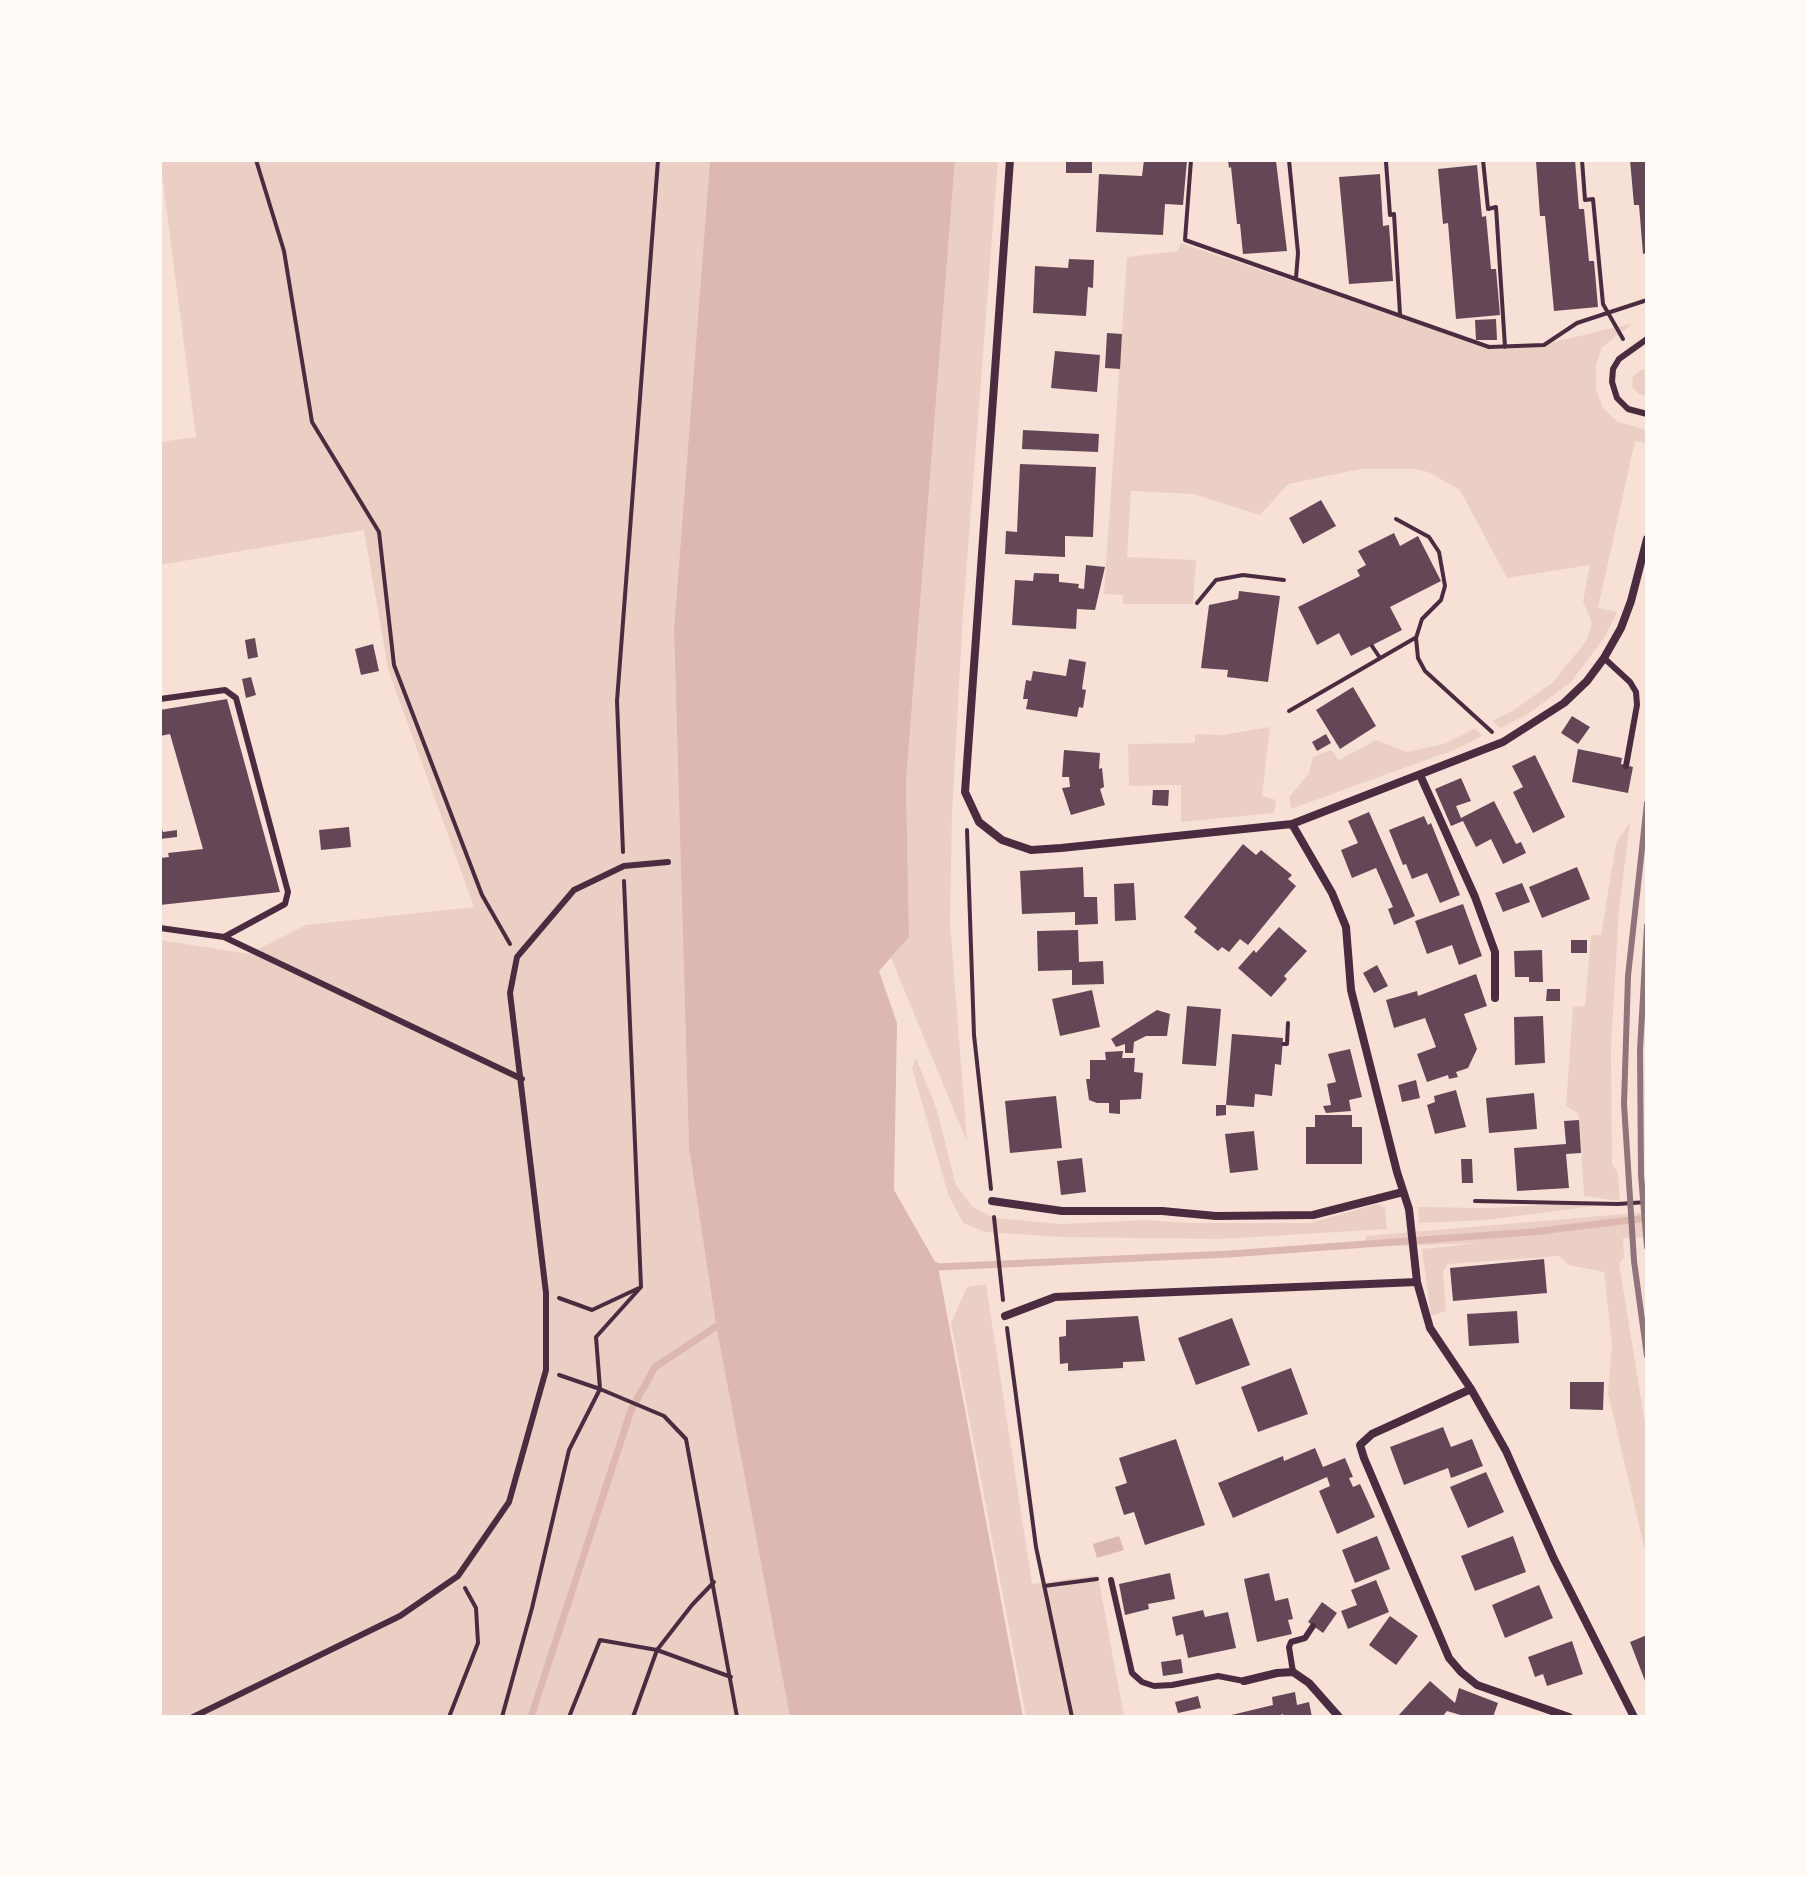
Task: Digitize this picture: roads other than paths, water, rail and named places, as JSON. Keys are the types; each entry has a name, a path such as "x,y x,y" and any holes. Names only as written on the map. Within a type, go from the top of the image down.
{"street":[{"path":"1010,160 965,792 979,822 1002,840 1031,850 1292,824 1503,742 1564,703 1587,681 1604,658 1621,628 1631,601 1647,539"},
{"path":"1420,775 1475,897 1495,952 1495,998"},
{"path":"1292,824 1332,893 1346,927 1351,990 1409,1209 1417,1277 1430,1328 1471,1389 1506,1451 1554,1559 1634,1717"},
{"path":"992,1201 1062,1211 1162,1211 1216,1216 1313,1215 1403,1192"},
{"path":"1005,1316 1055,1297 1417,1277"},
{"path":"1471,1389 1372,1434 1360,1445 1449,1658 1477,1685 1569,1717"},
{"path":"1244,1681 1293,1672 1309,1683 1339,1717"}],"lane":[{"path":"1647,339 1619,359 1613,369 1612,382 1617,398 1628,409 1647,414"},
{"path":"1604,658 1630,682 1636,692 1637,705 1626,766"},
{"path":"160,699 225,690 236,698 288,892 285,904 224,937"},
{"path":"193,1717 400,1616 458,1576 509,1502 546,1370 546,1293 510,993 517,957 574,890 624,866 668,862"},
{"path":"160,928 224,937 522,1079"},
{"path":"1111,1580 1132,1673 1142,1682 1154,1686 1172,1685 1218,1676 1244,1681"},
{"path":"1293,1672 1291,1642 1305,1638 1313,1626"}],"waterway":[{"path":"932,1264 938,1267 1229,1254 1532,1232 1647,1218"},
{"path":"531,1717 631,1410 655,1367 723,1322"}],"railway":[{"path":"1647,803 1628,976 1624,1104 1634,1261 1647,1356"},
{"path":"1647,926 1640,1050 1641,1175 1647,1247"}]}
